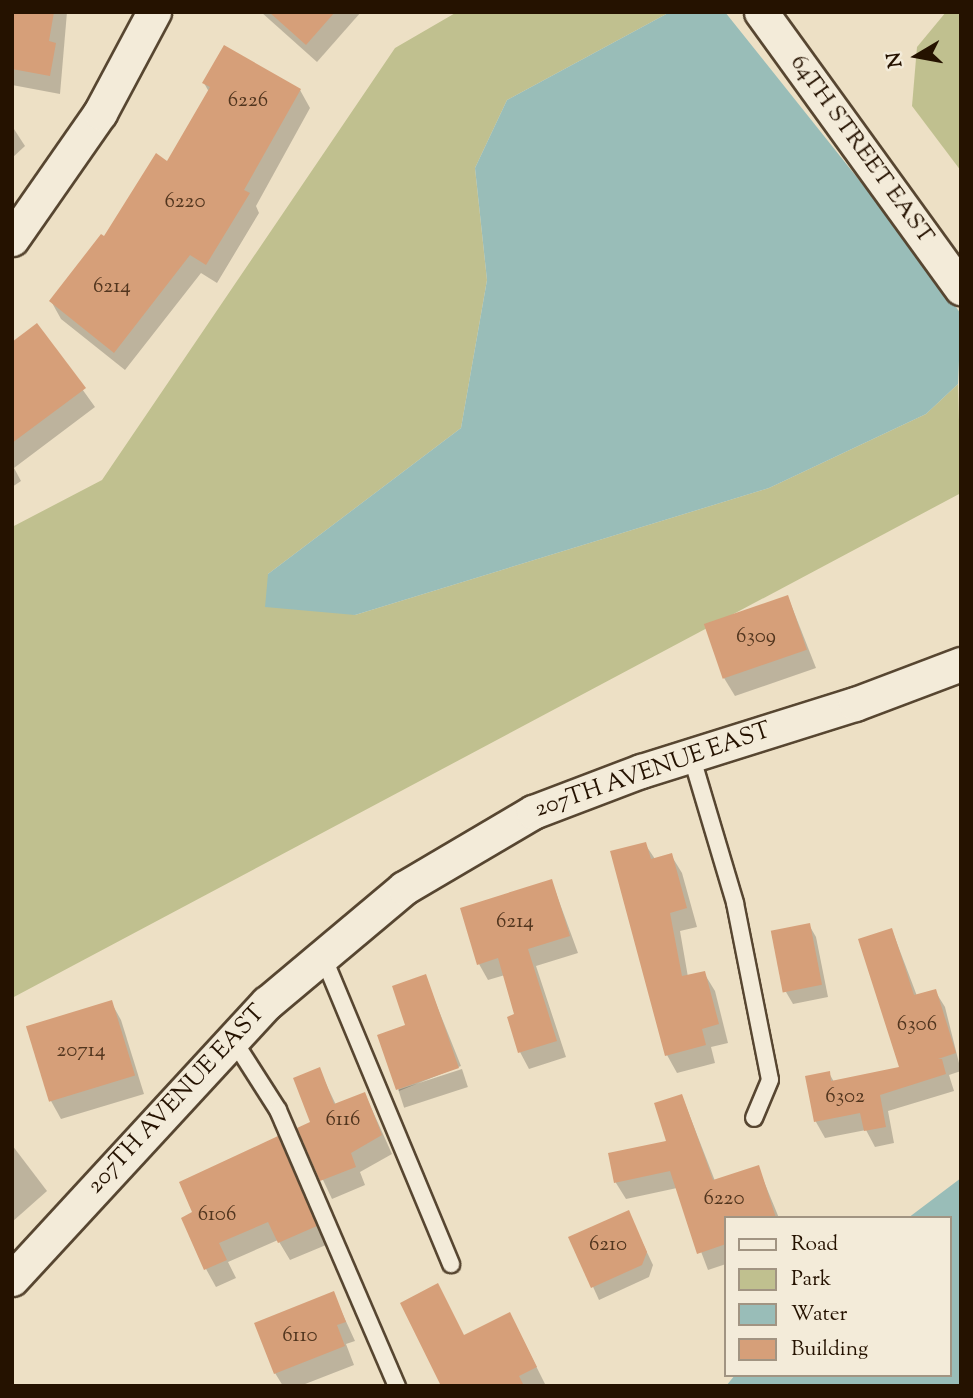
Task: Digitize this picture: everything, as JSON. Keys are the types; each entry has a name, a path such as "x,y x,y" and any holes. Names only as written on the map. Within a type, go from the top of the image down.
{"street":[{"path":"12,239 100,113 154,12"},
{"name":"64TH STREET EAST","path":"761,12 961,288"},
{"name":"207TH AVENUE EAST","path":"12,1279 232,1038 322,954 404,888 484,837 533,811 691,755 855,704 961,664"}],"lane":[{"path":"691,755 735,903 770,1080 754,1118"},
{"path":"322,954 452,1264"},
{"path":"232,1038 278,1110 397,1386"}],"green space":[{"path":"457,12 670,12 507,100 475,168 487,280 461,428 268,574 355,615 769,488 926,414 958,384 961,493 12,998 12,527 102,480 395,48"},
{"path":"946,12 961,12 961,171 912,106 917,47"}],"water":[{"path":"670,12 725,12 899,230 961,314 958,384 926,414 769,488 355,615 265,607 268,574 461,428 487,280 475,168 507,100"},
{"path":"961,1178 961,1386 726,1386 733,1377 952,1377 952,1216 911,1216"}],"building":[{"path":"12,12 54,12 49,41 56,43 50,76 12,69"},
{"path":"269,12 335,12 306,45"},
{"path":"224,45 301,89 244,190 250,193 206,265 190,255 114,353 49,301 101,234 104,236 156,153 167,161 210,87 202,83"},
{"path":"37,323 86,388 12,443 12,342"},
{"path":"788,595 807,650 723,679 704,624"},
{"path":"646,842 651,859 672,853 687,908 670,913 682,976 705,971 719,1024 702,1029 706,1045 665,1056 610,851"},
{"path":"552,879 570,936 528,949 557,1041 518,1053 507,1017 514,1014 498,958 477,965 460,908"},
{"path":"810,923 822,985 783,992 771,931"},
{"path":"892,928 914,995 936,989 956,1053 938,1059 942,1059 946,1074 880,1095 886,1127 864,1131 860,1113 814,1122 805,1076 830,1071 831,1081 899,1067 858,939"},
{"path":"426,974 459,1068 396,1090 377,1035 405,1025 392,986"},
{"path":"112,1000 135,1076 49,1102 26,1026"},
{"path":"320,1067 334,1104 365,1092 382,1135 351,1153 356,1167 320,1181 297,1128 310,1122 293,1078"},
{"path":"682,1094 713,1180 759,1165 775,1216 724,1216 724,1245 697,1254 670,1171 614,1183 608,1153 666,1141 654,1103"},
{"path":"278,1136 317,1226 278,1243 268,1222 219,1243 227,1260 204,1270 181,1218 192,1212 179,1182"},
{"path":"629,1210 647,1252 642,1265 591,1288 568,1237"},
{"path":"438,1283 464,1335 510,1312 537,1367 519,1376 524,1386 441,1386 400,1303"},
{"path":"334,1291 346,1322 337,1325 345,1346 274,1374 254,1323"}]}
